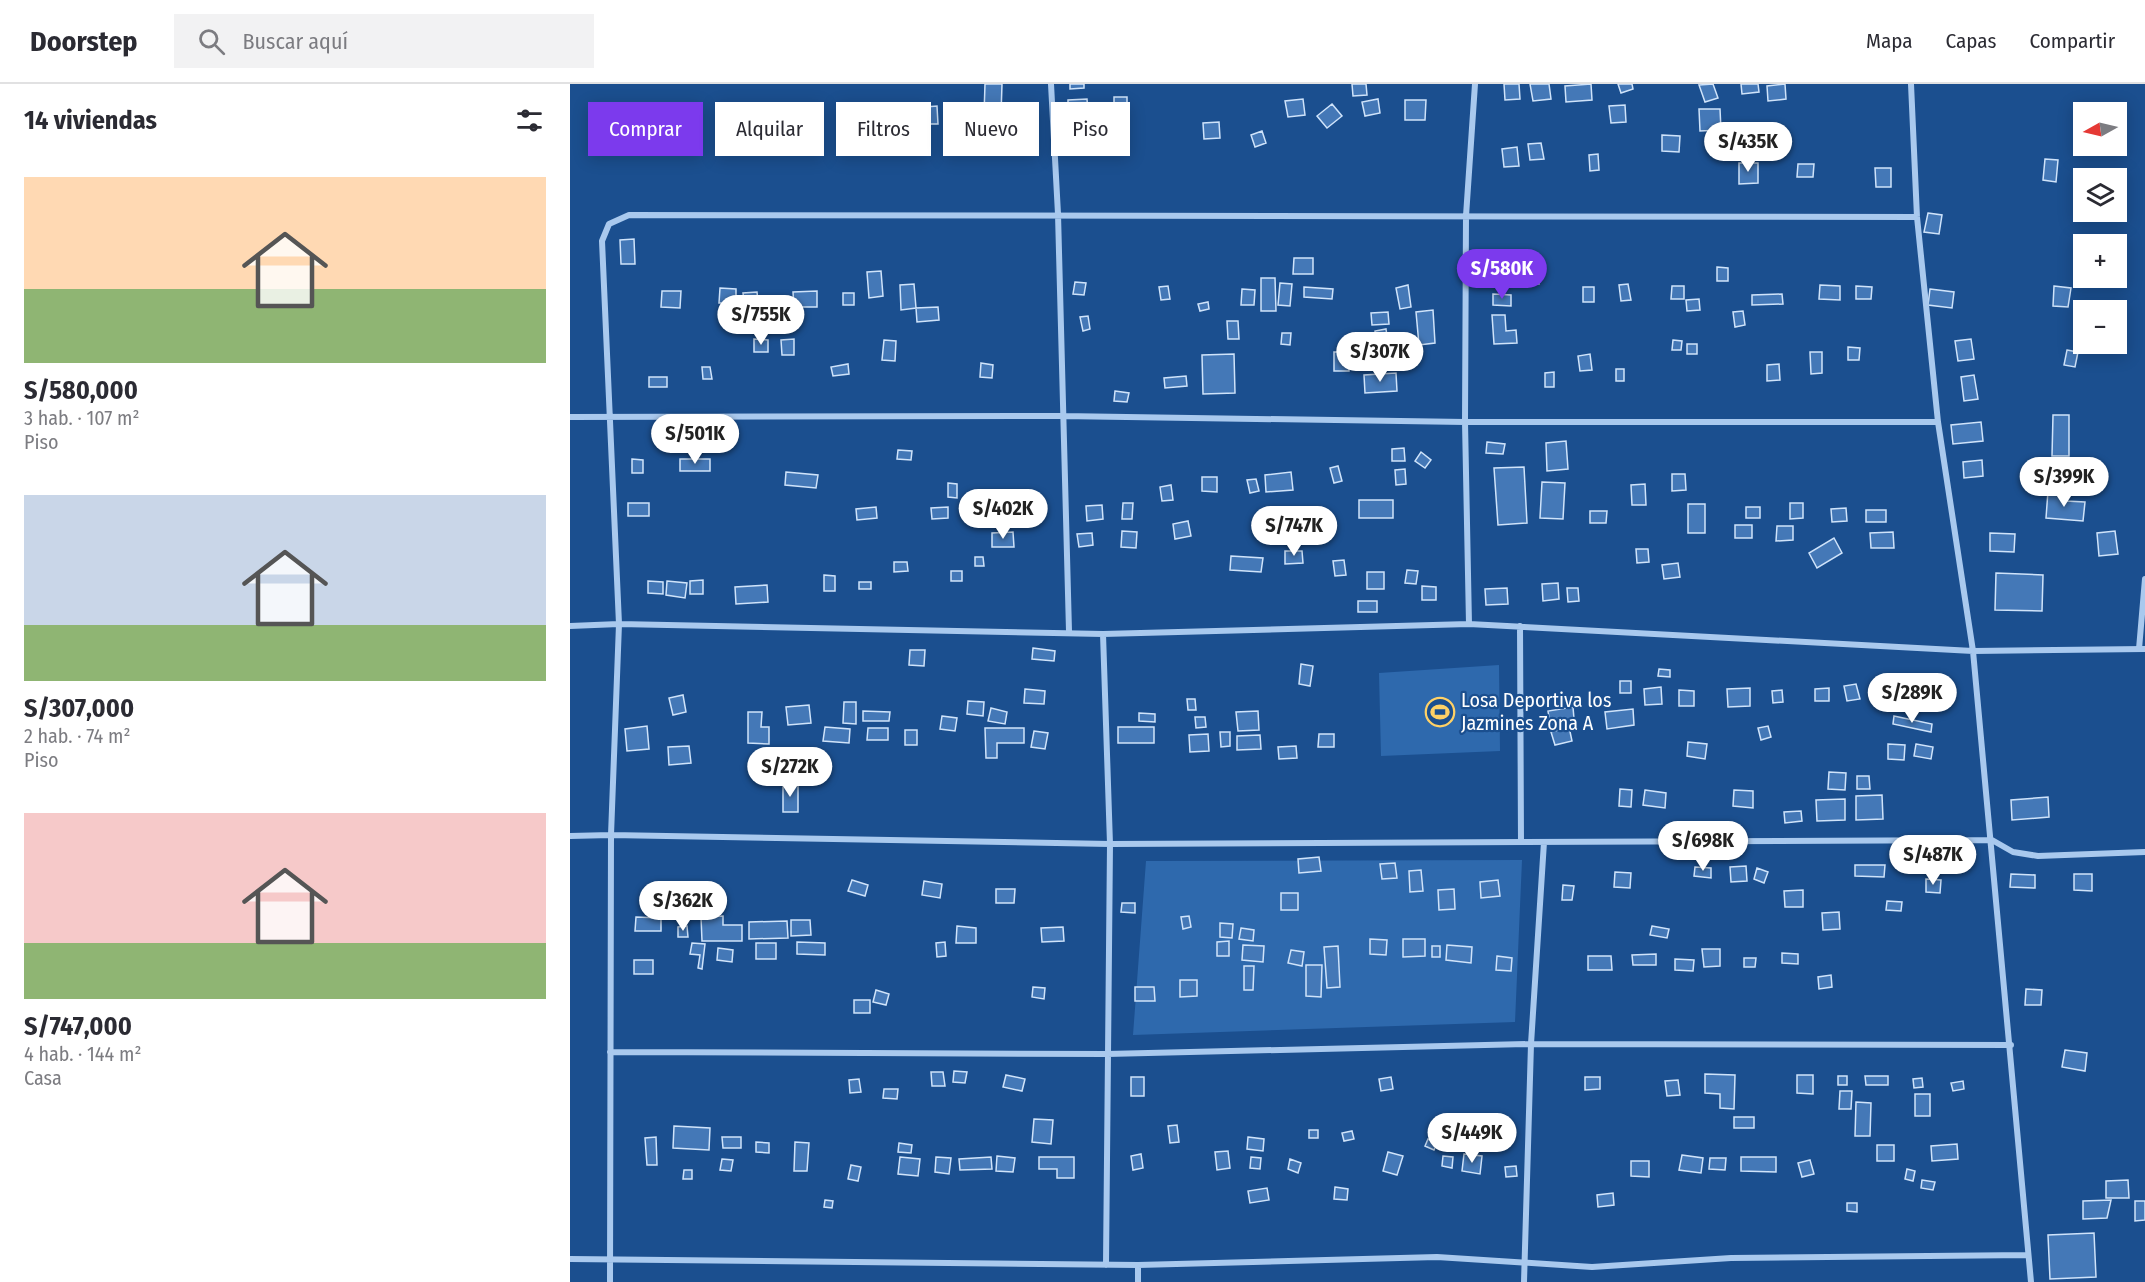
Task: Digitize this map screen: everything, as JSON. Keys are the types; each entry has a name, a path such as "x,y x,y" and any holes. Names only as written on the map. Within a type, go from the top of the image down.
{"street":[{"path":"1051,84 1058,214 1069,631"},
{"path":"1469,624 1465,422 1466,216 1475,84"},
{"path":"1911,84 1917,217 1938,422 1973,651 2011,1044 2031,1282"},
{"path":"610,1282 611,835 619,624 602,242 609,224 629,214 1058,214 1111,217 1917,217"},
{"path":"570,417 1062,416 1465,422 1938,422"},
{"path":"570,626 619,624 1069,631 1103,634 1469,624 1973,651 2142,649 2145,579"},
{"path":"1520,626 1521,842"},
{"path":"1103,634 1110,844 1106,1265"},
{"path":"570,836 1110,844 1992,840 2013,852 2038,856 2145,852"},
{"path":"1524,1282 1531,1044 1544,842"},
{"path":"610,1052 1107,1054 1531,1044 2011,1044"},
{"path":"570,1259 1138,1265 1437,1257 1592,1267 1731,1258 2028,1255"},
{"path":"1138,1265 1138,1282"}],"shaded area":[{"name":"Losa Deportiva los Jazmines Zona A","path":"1499,665 1500,751 1381,756 1379,673"},
{"path":"1522,860 1515,1022 1133,1035 1146,861"}],"building":[{"path":"985,84 1002,84 1001,102 984,102"},
{"path":"1070,84 1084,84 1084,88 1070,89"},
{"path":"1352,84 1366,84 1367,95 1353,96"},
{"path":"1504,84 1519,84 1520,99 1505,100"},
{"path":"1530,84 1549,84 1551,99 1533,101"},
{"path":"1591,84 1592,100 1566,102 1565,86"},
{"path":"1618,84 1632,84 1633,89 1621,93"},
{"path":"1713,84 1718,98 1705,102 1699,85"},
{"path":"1741,84 1758,84 1759,92 1742,94"},
{"path":"1785,84 1786,99 1768,101 1767,86"},
{"path":"1114,97 1127,97 1127,102 1114,102"},
{"path":"1087,99 1087,102 1068,102 1068,100"},
{"path":"1303,99 1305,115 1288,117 1285,101"},
{"path":"1378,99 1380,113 1365,116 1362,102"},
{"path":"1405,100 1426,100 1425,120 1405,120"},
{"path":"1332,104 1342,116 1327,128 1317,116"},
{"path":"1625,105 1626,122 1611,123 1609,106"},
{"path":"931,106 937,106 938,124 931,124"},
{"path":"1699,109 1720,109 1721,130 1700,131"},
{"path":"1219,122 1220,138 1204,139 1203,123"},
{"path":"1262,131 1266,143 1255,147 1251,135"},
{"path":"1662,135 1680,136 1679,152 1662,151"},
{"path":"1541,143 1544,159 1530,160 1528,144"},
{"path":"1517,147 1519,166 1504,167 1502,149"},
{"path":"1598,154 1599,170 1590,171 1589,155"},
{"path":"2045,159 2058,160 2056,182 2043,180"},
{"path":"1739,163 1758,163 1758,183 1739,184"},
{"path":"1798,164 1814,164 1813,177 1797,177"},
{"path":"1875,168 1891,168 1891,187 1876,187"},
{"path":"1928,213 1942,215 1939,234 1924,232"},
{"path":"634,239 635,264 621,264 620,240"},
{"path":"1294,258 1313,258 1313,274 1293,274"},
{"path":"1717,267 1728,268 1728,281 1717,281"},
{"path":"1525,270 1539,270 1539,284 1525,284"},
{"path":"881,271 883,296 869,298 867,272"},
{"path":"1261,278 1275,278 1276,311 1261,311"},
{"path":"1075,282 1086,283 1084,295 1073,294"},
{"path":"1280,283 1292,284 1290,306 1278,305"},
{"path":"914,284 916,308 901,310 900,285"},
{"path":"1628,284 1631,300 1621,301 1619,285"},
{"path":"1408,285 1411,307 1400,309 1396,288"},
{"path":"1820,285 1840,286 1840,300 1819,299"},
{"path":"1168,286 1170,299 1161,300 1159,287"},
{"path":"1672,286 1684,286 1684,299 1671,299"},
{"path":"1856,286 1872,287 1871,299 1856,299"},
{"path":"2054,286 2071,288 2068,307 2053,306"},
{"path":"1304,287 1333,289 1332,299 1304,297"},
{"path":"1583,287 1594,287 1594,302 1583,302"},
{"path":"720,288 736,289 736,303 719,303"},
{"path":"1242,289 1255,290 1254,305 1241,305"},
{"path":"1930,289 1954,292 1952,308 1928,305"},
{"path":"662,291 681,291 680,308 661,307"},
{"path":"817,291 817,307 794,307 793,292"},
{"path":"757,292 758,301 744,302 743,293"},
{"path":"843,293 854,293 854,305 843,305"},
{"path":"1493,294 1511,295 1511,306 1493,305"},
{"path":"1782,294 1783,304 1752,305 1752,295"},
{"path":"1699,299 1700,310 1687,311 1686,300"},
{"path":"1208,302 1209,309 1200,311 1198,304"},
{"path":"938,307 939,320 917,322 916,308"},
{"path":"1433,310 1435,343 1419,345 1416,312"},
{"path":"1743,311 1745,325 1735,327 1733,312"},
{"path":"1388,312 1389,324 1372,325 1371,313"},
{"path":"1492,315 1505,315 1506,331 1516,330 1517,343 1494,344"},
{"path":"1088,316 1090,329 1083,331 1080,317"},
{"path":"1227,321 1238,321 1239,339 1228,339"},
{"path":"1386,329 1388,343 1377,345 1375,331"},
{"path":"1282,333 1291,333 1290,345 1281,344"},
{"path":"754,339 768,340 768,352 754,352"},
{"path":"794,339 794,355 782,355 781,340"},
{"path":"1971,339 1974,359 1958,361 1955,341"},
{"path":"884,340 896,341 895,361 882,360"},
{"path":"1673,340 1682,341 1681,350 1672,350"},
{"path":"1687,344 1697,344 1697,354 1687,354"},
{"path":"1848,347 1860,348 1859,360 1848,360"},
{"path":"2067,350 2078,354 2075,367 2064,365"},
{"path":"1334,352 1349,352 1349,371 1334,371"},
{"path":"1810,352 1822,352 1822,373 1811,374"},
{"path":"1234,354 1235,393 1203,394 1202,355"},
{"path":"1590,354 1592,370 1580,371 1578,356"},
{"path":"981,363 993,365 992,378 980,377"},
{"path":"848,364 849,374 833,376 831,367"},
{"path":"1779,364 1780,380 1767,381 1767,365"},
{"path":"702,367 710,367 712,379 703,379"},
{"path":"1616,369 1624,369 1624,381 1616,381"},
{"path":"1554,372 1554,387 1545,387 1545,373"},
{"path":"1396,373 1397,391 1365,393 1364,375"},
{"path":"1974,375 1978,399 1964,401 1961,377"},
{"path":"1186,376 1187,386 1165,388 1164,378"},
{"path":"649,377 667,377 667,387 649,387"},
{"path":"1115,391 1129,393 1127,402 1114,401"},
{"path":"2053,415 2069,415 2069,456 2052,456"},
{"path":"1981,422 1983,441 1953,444 1951,425"},
{"path":"1566,441 1568,469 1547,471 1546,443"},
{"path":"1487,442 1505,444 1503,454 1486,453"},
{"path":"1404,448 1405,461 1392,461 1392,449"},
{"path":"898,450 912,451 911,460 897,459"},
{"path":"1421,452 1431,460 1425,468 1415,461"},
{"path":"632,459 643,460 643,473 632,473"},
{"path":"680,459 710,459 710,471 680,471"},
{"path":"1982,460 1983,476 1964,478 1963,462"},
{"path":"1338,466 1342,481 1334,483 1330,468"},
{"path":"1524,467 1527,523 1498,525 1494,468"},
{"path":"1405,469 1406,484 1396,485 1395,470"},
{"path":"786,472 818,475 816,488 785,485"},
{"path":"1291,472 1293,490 1266,492 1265,475"},
{"path":"1672,474 1685,474 1686,490 1672,491"},
{"path":"1202,477 1217,477 1217,492 1202,491"},
{"path":"1256,479 1259,491 1250,493 1247,480"},
{"path":"1542,482 1565,483 1563,519 1540,518"},
{"path":"948,483 957,484 957,498 948,497"},
{"path":"1645,484 1646,505 1632,505 1631,485"},
{"path":"1171,485 1173,500 1162,501 1160,487"},
{"path":"986,490 997,491 996,503 986,503"},
{"path":"2048,491 2067,493 2066,501 2085,502 2083,521 2046,518"},
{"path":"1359,500 1393,500 1393,518 1359,518"},
{"path":"628,503 649,503 649,516 628,516"},
{"path":"1123,503 1133,503 1132,519 1122,519"},
{"path":"1790,503 1803,503 1803,518 1790,519"},
{"path":"1688,504 1705,504 1705,533 1688,533"},
{"path":"1102,505 1103,519 1087,521 1086,506"},
{"path":"876,507 877,518 857,520 856,509"},
{"path":"948,507 948,518 932,519 931,508"},
{"path":"1746,507 1760,507 1760,518 1746,518"},
{"path":"1846,508 1847,521 1832,522 1831,509"},
{"path":"1866,510 1886,510 1886,522 1866,522"},
{"path":"1590,511 1607,511 1606,523 1590,523"},
{"path":"1188,521 1191,536 1175,539 1173,524"},
{"path":"1735,525 1752,525 1752,538 1735,538"},
{"path":"1777,526 1793,526 1793,540 1776,541"},
{"path":"1122,531 1137,532 1136,548 1121,547"},
{"path":"2115,531 2118,554 2099,556 2097,533"},
{"path":"1013,532 1014,547 992,547 992,533"},
{"path":"1893,532 1894,548 1871,548 1870,533"},
{"path":"1092,533 1093,545 1079,547 1077,534"},
{"path":"1990,533 2015,534 2014,552 1990,551"},
{"path":"1834,538 1842,553 1817,568 1809,553"},
{"path":"1636,549 1648,549 1649,562 1637,563"},
{"path":"1285,551 1302,551 1303,563 1285,564"},
{"path":"1231,556 1263,558 1261,572 1230,570"},
{"path":"975,557 983,557 984,566 975,566"},
{"path":"1344,560 1346,575 1335,576 1333,561"},
{"path":"894,562 907,562 908,571 894,572"},
{"path":"1678,563 1680,577 1664,579 1662,565"},
{"path":"1407,570 1418,571 1416,584 1405,583"},
{"path":"951,571 962,571 962,581 951,581"},
{"path":"1367,572 1384,572 1384,589 1367,589"},
{"path":"1996,573 2043,575 2042,611 1995,610"},
{"path":"824,575 835,576 835,591 824,591"},
{"path":"703,580 703,594 690,594 690,581"},
{"path":"648,581 663,582 663,594 648,593"},
{"path":"667,581 687,583 685,598 666,595"},
{"path":"859,582 871,582 871,589 859,589"},
{"path":"1558,583 1559,599 1543,601 1542,584"},
{"path":"767,585 768,602 736,604 735,587"},
{"path":"1422,586 1436,587 1436,600 1422,600"},
{"path":"1507,588 1508,604 1486,605 1485,589"},
{"path":"1567,588 1578,588 1579,601 1568,602"},
{"path":"1358,601 1377,601 1377,612 1358,612"},
{"path":"1033,648 1055,651 1054,661 1032,659"},
{"path":"910,650 925,650 924,666 909,665"},
{"path":"1301,664 1313,666 1310,686 1299,684"},
{"path":"1659,669 1670,670 1670,677 1658,676"},
{"path":"1620,681 1631,681 1631,693 1620,693"},
{"path":"1856,684 1860,699 1847,701 1844,686"},
{"path":"1661,687 1662,704 1645,705 1644,689"},
{"path":"1750,688 1750,706 1728,707 1727,689"},
{"path":"1829,688 1829,701 1815,701 1815,689"},
{"path":"1025,689 1045,691 1044,704 1024,703"},
{"path":"1679,690 1694,691 1694,706 1679,706"},
{"path":"1782,690 1783,702 1773,703 1772,691"},
{"path":"683,695 686,712 673,715 669,698"},
{"path":"1187,699 1195,699 1196,710 1188,710"},
{"path":"968,701 984,702 983,716 967,714"},
{"path":"844,702 856,702 856,724 843,723"},
{"path":"809,705 811,723 788,725 786,707"},
{"path":"1573,707 1574,719 1550,724 1548,711"},
{"path":"991,708 1007,712 1005,724 988,721"},
{"path":"1633,709 1634,725 1607,729 1605,712"},
{"path":"863,711 890,712 889,721 863,721"},
{"path":"1258,711 1259,730 1238,731 1236,712"},
{"path":"748,712 762,712 761,727 769,727 769,744 748,743"},
{"path":"1139,713 1155,714 1155,722 1139,721"},
{"path":"942,716 957,718 955,731 940,729"},
{"path":"1894,716 1932,724 1931,732 1893,724"},
{"path":"1195,717 1205,717 1206,727 1196,728"},
{"path":"647,726 649,749 627,751 625,729"},
{"path":"1768,726 1771,737 1761,740 1758,728"},
{"path":"825,727 850,729 849,743 823,741"},
{"path":"1118,727 1154,727 1154,743 1118,743"},
{"path":"1569,727 1572,741 1555,745 1551,732"},
{"path":"868,728 888,728 888,740 867,740"},
{"path":"985,728 1024,728 1024,743 997,743 997,758 986,758"},
{"path":"905,730 917,730 917,745 905,745"},
{"path":"1034,731 1048,733 1045,749 1031,747"},
{"path":"1220,732 1230,732 1230,746 1221,747"},
{"path":"1208,734 1209,751 1190,752 1189,735"},
{"path":"1319,734 1334,734 1334,747 1318,747"},
{"path":"1260,735 1261,749 1237,750 1237,736"},
{"path":"1688,742 1707,744 1705,759 1687,756"},
{"path":"1888,744 1905,745 1904,760 1888,759"},
{"path":"1916,744 1933,747 1931,759 1914,756"},
{"path":"689,746 691,763 669,765 668,747"},
{"path":"1296,746 1297,758 1279,759 1278,747"},
{"path":"1829,772 1846,773 1845,790 1828,789"},
{"path":"1857,776 1869,776 1870,789 1857,789"},
{"path":"783,784 798,784 798,812 783,812"},
{"path":"1620,789 1632,790 1631,807 1619,806"},
{"path":"1645,790 1666,793 1665,808 1643,805"},
{"path":"1734,790 1753,791 1753,808 1733,806"},
{"path":"1882,795 1883,819 1856,820 1856,796"},
{"path":"2048,797 2049,817 2012,820 2011,800"},
{"path":"1845,799 1845,820 1817,821 1816,800"},
{"path":"1801,811 1802,821 1785,823 1784,812"},
{"path":"1319,857 1321,871 1299,873 1298,859"},
{"path":"1395,863 1397,878 1382,879 1380,864"},
{"path":"1855,865 1885,865 1884,877 1855,876"},
{"path":"1746,866 1747,881 1731,882 1730,867"},
{"path":"1695,867 1711,868 1711,878 1694,876"},
{"path":"1757,868 1768,872 1764,883 1754,879"},
{"path":"1421,870 1423,891 1410,892 1409,871"},
{"path":"1615,872 1631,873 1630,888 1614,887"},
{"path":"2011,874 2035,875 2035,888 2010,887"},
{"path":"2074,874 2092,874 2092,891 2074,890"},
{"path":"1926,879 1941,880 1940,893 1926,892"},
{"path":"852,880 868,885 865,896 848,891"},
{"path":"1498,880 1500,896 1481,898 1480,882"},
{"path":"924,881 942,884 940,898 922,895"},
{"path":"1563,885 1574,886 1572,900 1562,900"},
{"path":"996,889 1015,889 1014,903 996,903"},
{"path":"1454,889 1455,909 1439,910 1438,890"},
{"path":"1803,890 1803,907 1785,907 1784,891"},
{"path":"688,891 706,891 706,905 687,904"},
{"path":"1281,893 1298,893 1298,910 1281,910"},
{"path":"1887,901 1902,902 1901,911 1886,910"},
{"path":"1122,903 1135,903 1135,913 1121,912"},
{"path":"1839,912 1840,929 1823,930 1822,913"},
{"path":"723,916 723,925 742,925 742,941 702,941 701,917"},
{"path":"1189,916 1191,927 1183,929 1181,917"},
{"path":"636,917 661,918 661,931 635,931"},
{"path":"791,920 810,920 811,935 791,936"},
{"path":"787,921 788,938 749,939 749,922"},
{"path":"1220,923 1233,924 1232,938 1220,937"},
{"path":"687,926 688,937 678,937 678,927"},
{"path":"957,926 976,928 976,943 956,943"},
{"path":"1652,926 1669,929 1667,938 1650,935"},
{"path":"1063,927 1064,941 1042,942 1041,928"},
{"path":"1241,928 1254,930 1253,941 1239,939"},
{"path":"1370,939 1387,940 1386,955 1370,954"},
{"path":"1403,939 1425,939 1425,956 1403,957"},
{"path":"1229,941 1229,956 1217,956 1217,942"},
{"path":"797,942 825,943 825,955 797,954"},
{"path":"945,942 946,956 937,957 936,943"},
{"path":"692,943 705,944 702,969 698,968 700,955 690,954"},
{"path":"756,943 776,943 776,959 756,959"},
{"path":"1243,945 1264,946 1263,962 1242,960"},
{"path":"1447,945 1472,947 1471,963 1446,960"},
{"path":"1338,946 1340,987 1327,988 1324,947"},
{"path":"1432,946 1440,946 1440,957 1432,957"},
{"path":"718,948 733,950 732,962 717,960"},
{"path":"1702,949 1720,949 1720,966 1704,967"},
{"path":"1291,950 1304,952 1302,966 1288,963"},
{"path":"1782,953 1798,954 1798,964 1782,963"},
{"path":"1656,954 1656,965 1633,965 1632,955"},
{"path":"1497,956 1512,958 1511,971 1496,970"},
{"path":"1588,956 1611,956 1612,970 1588,970"},
{"path":"1744,958 1756,958 1755,967 1744,967"},
{"path":"1675,959 1694,960 1693,971 1675,970"},
{"path":"634,960 653,960 653,974 634,974"},
{"path":"1306,965 1322,965 1321,997 1306,996"},
{"path":"1244,966 1254,966 1253,990 1244,990"},
{"path":"1831,975 1832,987 1819,989 1818,977"},
{"path":"1180,980 1197,980 1197,996 1180,997"},
{"path":"1033,987 1045,988 1044,999 1032,997"},
{"path":"1135,987 1154,987 1155,1001 1135,1001"},
{"path":"2026,989 2042,990 2041,1005 2025,1005"},
{"path":"876,990 889,994 886,1005 873,1002"},
{"path":"854,1000 870,1000 870,1013 854,1013"},
{"path":"2065,1050 2087,1053 2085,1071 2062,1067"},
{"path":"954,1071 967,1072 965,1083 953,1082"},
{"path":"931,1072 943,1072 945,1086 932,1086"},
{"path":"1705,1074 1735,1075 1734,1109 1720,1108 1720,1094 1705,1093"},
{"path":"1006,1075 1025,1079 1022,1091 1003,1087"},
{"path":"1797,1075 1813,1075 1813,1094 1797,1093"},
{"path":"1838,1076 1847,1076 1847,1085 1838,1085"},
{"path":"1865,1076 1888,1076 1888,1085 1866,1085"},
{"path":"1131,1077 1144,1077 1144,1096 1131,1096"},
{"path":"1391,1077 1393,1089 1381,1091 1379,1079"},
{"path":"1585,1077 1600,1077 1600,1089 1585,1090"},
{"path":"1922,1078 1923,1087 1914,1088 1913,1079"},
{"path":"859,1079 861,1092 850,1093 849,1080"},
{"path":"1678,1080 1680,1095 1667,1096 1665,1081"},
{"path":"1963,1081 1964,1089 1953,1091 1951,1083"},
{"path":"884,1089 898,1089 897,1099 883,1098"},
{"path":"1840,1091 1852,1091 1851,1109 1839,1109"},
{"path":"1915,1094 1930,1094 1930,1116 1915,1116"},
{"path":"1856,1102 1871,1103 1870,1136 1855,1136"},
{"path":"1734,1117 1754,1117 1754,1128 1734,1128"},
{"path":"1034,1119 1053,1120 1051,1144 1032,1142"},
{"path":"1177,1125 1179,1142 1170,1143 1168,1126"},
{"path":"674,1126 710,1128 709,1150 673,1148"},
{"path":"1309,1130 1318,1130 1318,1138 1309,1138"},
{"path":"1352,1131 1354,1139 1344,1141 1342,1133"},
{"path":"1461,1135 1462,1146 1449,1147 1448,1137"},
{"path":"656,1137 657,1165 647,1165 645,1138"},
{"path":"722,1137 741,1137 741,1148 723,1148"},
{"path":"1248,1137 1264,1139 1263,1151 1247,1149"},
{"path":"1428,1139 1437,1143 1434,1150 1425,1146"},
{"path":"756,1142 769,1143 769,1153 756,1152"},
{"path":"795,1142 809,1143 807,1171 794,1171"},
{"path":"899,1143 912,1145 911,1153 898,1152"},
{"path":"1957,1144 1958,1159 1932,1161 1931,1146"},
{"path":"1877,1145 1894,1145 1894,1161 1877,1161"},
{"path":"1228,1151 1230,1168 1217,1170 1215,1152"},
{"path":"1388,1152 1403,1156 1397,1175 1383,1171"},
{"path":"1141,1154 1143,1168 1133,1170 1131,1156"},
{"path":"1464,1154 1482,1156 1480,1174 1462,1171"},
{"path":"1682,1155 1703,1158 1701,1173 1679,1170"},
{"path":"997,1156 1015,1158 1013,1172 996,1171"},
{"path":"1443,1156 1453,1157 1452,1168 1442,1166"},
{"path":"900,1157 920,1159 918,1176 898,1174"},
{"path":"936,1157 951,1158 949,1174 935,1172"},
{"path":"991,1157 992,1169 960,1170 959,1159"},
{"path":"1039,1157 1074,1157 1074,1178 1057,1178 1057,1169 1039,1169"},
{"path":"1251,1157 1261,1158 1260,1169 1250,1168"},
{"path":"1741,1157 1776,1157 1776,1172 1741,1171"},
{"path":"1710,1158 1726,1158 1725,1170 1709,1169"},
{"path":"722,1159 733,1160 731,1171 720,1170"},
{"path":"1290,1159 1301,1163 1298,1173 1288,1169"},
{"path":"1810,1160 1814,1174 1802,1177 1798,1163"},
{"path":"1631,1161 1649,1161 1649,1177 1631,1176"},
{"path":"851,1165 861,1167 858,1181 848,1179"},
{"path":"1516,1166 1517,1176 1506,1177 1505,1167"},
{"path":"1907,1169 1915,1171 1913,1181 1905,1179"},
{"path":"684,1170 692,1170 692,1179 683,1179"},
{"path":"1922,1180 1935,1182 1933,1190 1921,1188"},
{"path":"2128,1180 2129,1198 2106,1198 2106,1181"},
{"path":"1335,1187 1348,1189 1347,1200 1334,1199"},
{"path":"1267,1188 1269,1200 1250,1203 1248,1191"},
{"path":"1613,1193 1614,1205 1598,1207 1597,1195"},
{"path":"825,1200 833,1201 832,1208 824,1207"},
{"path":"2111,1200 2107,1218 2083,1219 2083,1201"},
{"path":"2135,1201 2145,1201 2145,1220 2135,1221"},
{"path":"1847,1203 1857,1203 1857,1212 1847,1211"},
{"path":"2094,1233 2096,1277 2050,1279 2048,1235"}],"place":[{"name":"Losa Deportiva los Jazmines Zona A","path":"1440,712"}]}
